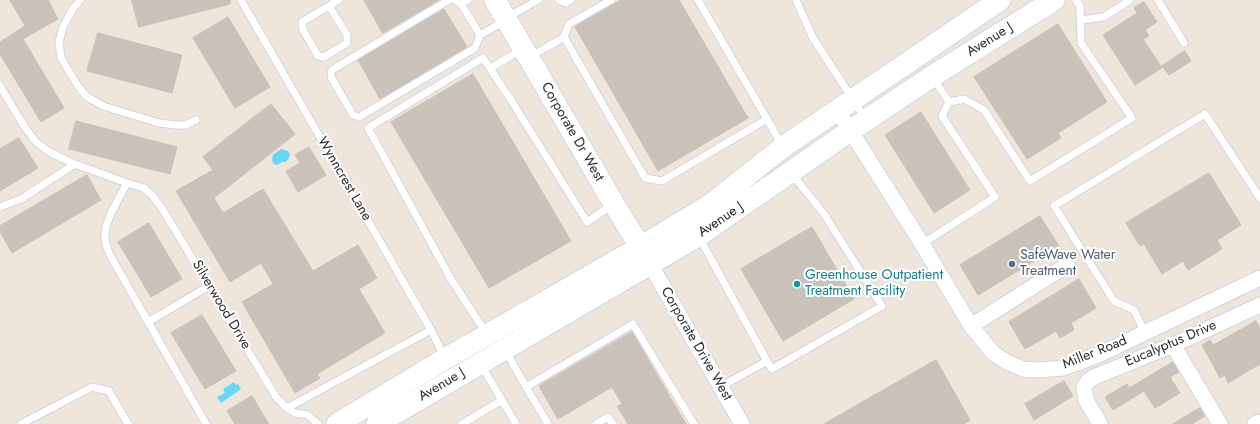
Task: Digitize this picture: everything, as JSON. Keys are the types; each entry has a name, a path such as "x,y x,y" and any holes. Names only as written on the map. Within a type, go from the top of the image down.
{"street":[{"name":"Corporate Dr West","path":"495,0 645,255"},
{"name":"Avenue J","path":"377,424 504,349 645,255 783,147 999,0"},
{"name":"Avenue J","path":"337,424 487,335 645,255 698,236 858,125 931,77 1054,0"},
{"name":"Miller Road","path":"845,105 858,125 922,244 971,326 993,353 1022,369 1037,370 1063,368 1096,356 1260,278"},
{"name":"Corporate Drive West","path":"645,255 742,424"},
{"path":"971,326 1067,266"},
{"name":"Eucalyptus Drive","path":"1100,424 1086,400 1084,387 1088,381 1094,377 1172,345 1260,305"},
{"path":"1172,345 1220,424"},
{"path":"1255,424 1260,422"}],"lane":[{"path":"80,0 72,10 63,27 59,42 61,58 86,96 103,106 159,123 185,125 196,120"},
{"name":"Wynncrest Lane","path":"241,0 432,330 445,359"},
{"path":"329,6 347,35 347,43 324,57 318,56 303,30 302,22 339,0"},
{"path":"449,0 332,70 331,77 353,115 359,117 475,48 480,35 538,0"},
{"path":"468,0 458,2 480,35"},
{"path":"559,0 566,3 570,0"},
{"path":"491,68 564,37 569,24 611,0"},
{"path":"698,0 783,147"},
{"path":"796,0 845,105"},
{"path":"949,102 964,99 984,110 1030,181 1132,118 1081,43 1080,6 1076,0"},
{"path":"1080,20 1104,17 1130,0"},
{"path":"1158,0 1184,43"},
{"path":"564,37 646,178 662,181 767,119"},
{"path":"487,335 452,279 368,128 483,58 491,68 588,222 614,204"},
{"path":"931,77 949,102"},
{"name":"Silverwood Drive","path":"0,86 24,126 36,142 51,153 75,164 144,188 152,195 163,210 276,397 294,413 308,415 318,424"},
{"path":"922,244 995,197 942,116 949,102"},
{"path":"1145,333 1134,310 1114,301 1054,206 1205,114 1260,198"},
{"path":"0,207 21,199 75,164"},
{"path":"698,236 772,369 882,306 824,214 791,172"},
{"path":"127,183 111,213 106,229 105,240 110,256 206,424"},
{"path":"148,322 209,286"},
{"path":"526,387 633,324 694,424"},
{"path":"287,408 432,330"},
{"path":"504,349 548,424"},
{"path":"720,386 767,361"},
{"path":"480,363 516,424"},
{"path":"21,424 92,387 109,391 128,424"},
{"path":"462,424 502,400"},
{"path":"596,424 608,417 613,424"}],"water":[{"path":"281,149 288,151 290,154 288,160 277,165 274,164 272,160 273,155"},
{"path":"234,382 236,385 238,384 241,389 221,403 217,397 225,393 223,389"}],"building":[{"path":"10,0 48,0 58,19 23,39 64,108 41,122 0,54 0,42 25,26"},
{"path":"132,0 230,0 230,4 139,27"},
{"path":"364,0 439,0 383,33"},
{"path":"621,0 679,0 748,118 658,171 575,27"},
{"path":"1144,2 1157,22 1145,30 1149,36 1143,39 1162,68 1135,85 1103,35 1137,13 1134,8"},
{"path":"444,9 467,47 380,99 358,60"},
{"path":"228,17 270,87 235,108 193,38"},
{"path":"1058,24 1107,102 1058,133 1061,138 1027,159 974,77"},
{"path":"98,33 182,55 172,93 87,71"},
{"path":"1185,51 1191,61 1169,75 1162,66"},
{"path":"473,74 571,241 489,288 391,122"},
{"path":"271,104 295,134 214,198 223,213 263,189 313,271 358,245 377,278 359,289 385,333 317,374 320,378 295,393 242,302 273,284 261,263 230,282 176,191 213,170 203,157"},
{"path":"921,112 970,190 934,213 885,135"},
{"path":"76,121 177,147 170,174 69,149"},
{"path":"19,138 38,168 0,191 0,149"},
{"path":"309,147 326,175 298,192 286,171 300,163 295,155"},
{"path":"1209,173 1241,225 1217,240 1222,249 1188,270 1183,261 1162,274 1144,244 1140,246 1126,223"},
{"path":"87,175 101,200 12,253 0,232 0,226"},
{"path":"1040,216 1059,246 978,295 960,265"},
{"path":"149,223 182,279 151,297 118,242"},
{"name":"Greenhouse Outpatient Treatment Facility","path":"812,227 854,299 783,341 741,269"},
{"path":"1079,279 1096,308 1071,323 1074,330 1060,338 1056,331 1025,349 1009,322"},
{"path":"202,315 236,371 205,389 171,333"},
{"path":"1256,321 1260,329 1260,364 1228,383 1225,375 1220,378 1202,345 1210,340 1213,345"},
{"path":"632,332 686,424 628,424 617,406 622,404 612,387 558,419 539,386"},
{"path":"936,360 970,420 964,424 824,424"},
{"path":"1173,362 1179,372 1170,377 1180,393 1155,408 1144,391 1113,410 1105,397 1127,384 1129,388"},
{"path":"1064,381 1073,396 1034,420 1025,404"},
{"path":"252,396 269,424 235,424 227,411"},
{"path":"1200,408 1205,416 1192,424 1173,424"}],"place":[{"name":"SafeWave Water Treatment","path":"1012,264"},
{"name":"Greenhouse Outpatient Treatment Facility","path":"797,284"}]}
